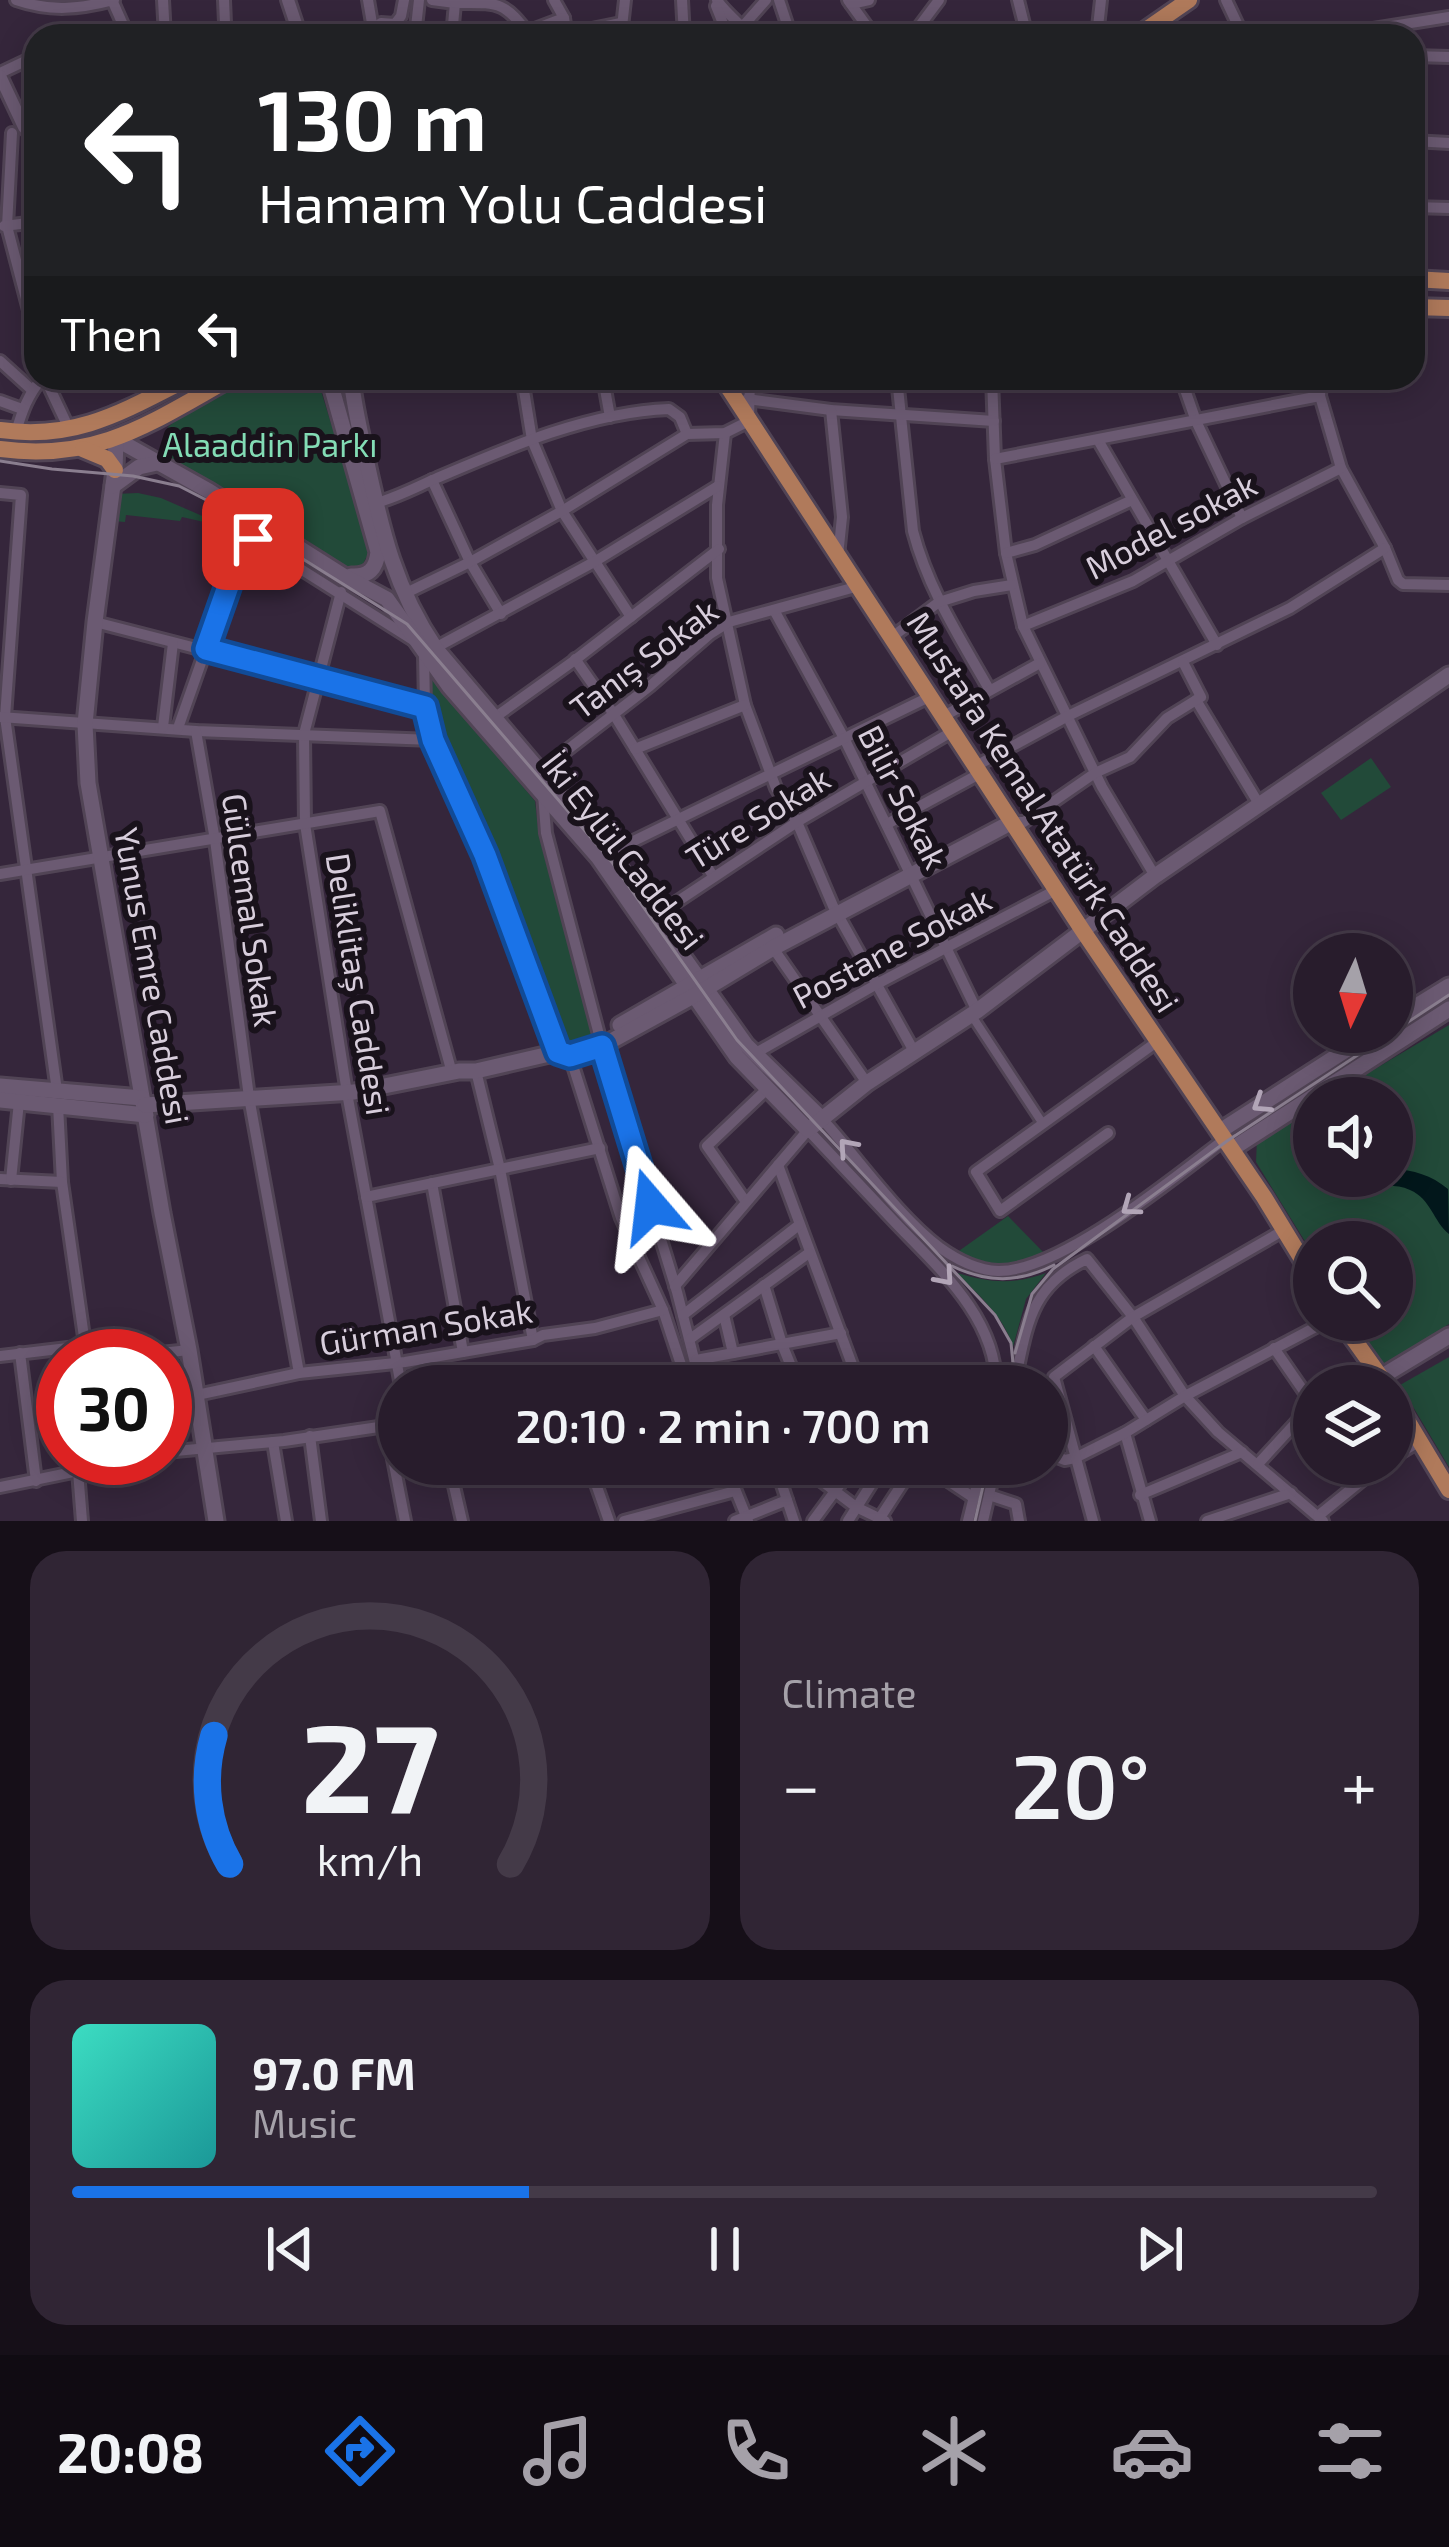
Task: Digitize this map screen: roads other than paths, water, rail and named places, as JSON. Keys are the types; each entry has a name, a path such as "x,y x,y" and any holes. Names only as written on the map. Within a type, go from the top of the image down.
{"main road":[{"path":"1154,24 1189,0"},
{"path":"0,449 82,449 166,390"},
{"path":"8,431 113,430 204,390"},
{"path":"332,390 378,552 373,570 341,584"},
{"name":"İki Eylül Caddesi","path":"353,390 392,565 425,648 494,718 609,853 654,917 736,1057 767,1089 815,1124"},
{"name":"Mustafa Kemal Atatürk Caddesi","path":"733,390 742,399 749,421 1056,890 1293,1245"},
{"name":"İki Eylül Caddesi","path":"113,430 341,584 386,599 484,728 542,790 696,987 815,1124"},
{"name":"Yunus Emre Caddesi","path":"113,430 114,478 85,724 88,783 185,1329"},
{"path":"82,449 106,459 114,478 158,463"},
{"path":"815,1124 867,1083 974,1013 1155,876 1449,675"},
{"path":"0,1086 57,1098 144,1106 347,1093 564,1054 601,1042 1010,818"},
{"path":"696,987 836,911"},
{"path":"1413,1008 1449,986"},
{"path":"1226,1139 1449,1009"},
{"path":"1226,1139 1345,1053"},
{"path":"0,1100 57,1098"},
{"path":"1407,1365 1449,1336"},
{"name":"Yunus Emre Caddesi","path":"192,1367 216,1521"},
{"path":"1413,1430 1449,1490"}],"street":[{"path":"16,0 43,9 113,0"},
{"path":"142,0 162,1"},
{"path":"380,24 395,24 404,0"},
{"path":"432,0 511,5"},
{"path":"554,0 565,24"},
{"path":"716,0 739,24"},
{"path":"849,2 869,0"},
{"path":"926,0 937,0"},
{"path":"1401,24 1449,16"},
{"path":"550,24 564,18"},
{"path":"0,74 12,132 4,226 24,295"},
{"path":"0,361 24,383"},
{"path":"8,431 32,390"},
{"path":"50,390 70,431"},
{"path":"524,390 532,440 562,511 631,617"},
{"path":"605,390 610,417"},
{"path":"745,390 742,399 994,421"},
{"path":"898,390 919,554 939,602 989,689"},
{"path":"992,390 1006,553 1023,626 1095,773 1155,876"},
{"path":"1185,390 1242,518"},
{"path":"1320,390 1340,468 1398,580 1449,585"},
{"path":"995,458 1320,397"},
{"path":"0,400 22,410"},
{"path":"376,503 532,440 610,417 669,409 680,417 687,434"},
{"path":"831,410 842,518 838,556"},
{"path":"404,594 562,511 687,434 725,433 749,421"},
{"path":"725,433 718,486 717,578 746,705 776,788 797,821 836,911 915,1053"},
{"path":"1098,440 1217,645"},
{"name":"Model sokak","path":"1023,626 1133,581 1340,468"},
{"path":"432,480 470,562 501,614"},
{"path":"681,1365 663,1310 621,1218 564,1054 485,855 433,740 425,707 425,648 501,614 718,486"},
{"path":"0,493 21,495 2,717 27,870 83,1329"},
{"path":"1006,553 1035,545 1132,500"},
{"path":"178,728 245,538 341,584"},
{"path":"887,824 1066,717 1290,608 1385,548"},
{"path":"494,718 718,549"},
{"name":"Deliklitaş Caddesi","path":"341,584 304,734 304,824 347,1093 398,1365"},
{"path":"892,637 939,602 1012,585"},
{"name":"Tanış Sokak","path":"540,772 729,622 859,586"},
{"name":"Bilir Sokak","path":"774,610 887,824 974,1013"},
{"path":"94,622 425,707"},
{"path":"163,727 173,643"},
{"path":"575,659 713,876"},
{"path":"1010,818 1024,822 1095,773 1130,757 1167,718 1201,697 1183,662"},
{"name":"Türe Sokak","path":"654,917 797,821 865,783 989,689 1040,663"},
{"path":"609,853 931,695"},
{"path":"1196,700 1259,804"},
{"path":"635,749 746,705"},
{"path":"2,717 433,740"},
{"name":"Gülcemal Sokak","path":"196,730 249,1097 299,1373"},
{"path":"542,790 546,833 601,1042 697,1365"},
{"path":"0,874 380,811 452,1073"},
{"name":"Postane Sokak","path":"754,1054 1056,890"},
{"path":"773,948 867,1083"},
{"path":"974,1013 1043,1124"},
{"path":"1108,1133 1000,1211 976,1172 1158,1041"},
{"path":"476,1071 533,1340"},
{"path":"746,1202 707,1146 767,1089"},
{"path":"20,1102 5,1179 62,1182"},
{"path":"675,1286 815,1124"},
{"name":"İki Eylül Caddesi","path":"815,1124 938,1246 966,1264 998,1270 1031,1264 1084,1240 1226,1139"},
{"name":"İki Eylül Caddesi","path":"815,1124 958,1291 987,1339 993,1365"},
{"path":"366,1197 600,1148"},
{"path":"778,1165 852,1365"},
{"path":"432,1183 464,1352"},
{"path":"683,1315 799,1225"},
{"path":"1093,1521 1054,1377 1133,1317 1284,1230"},
{"path":"690,1339 809,1252"},
{"path":"1019,1365 1041,1294 1052,1280 1087,1259 1133,1317 1185,1396 1218,1432 1320,1519 1355,1485"},
{"path":"764,1285 790,1365"},
{"name":"Gürman Sokak","path":"197,1395 299,1373 533,1340 663,1310"},
{"path":"724,1315 733,1353"},
{"path":"696,1360 841,1333"},
{"path":"1068,1459 1125,1433 1293,1338"},
{"path":"1094,1346 1146,1420"},
{"path":"1274,1348 1293,1376"},
{"path":"0,1356 36,1351"},
{"path":"0,1487 36,1481 20,1353"},
{"path":"1258,1464 1293,1426"},
{"path":"192,1449 378,1428"},
{"path":"1125,1433 1150,1521"},
{"path":"310,1436 321,1521"},
{"path":"1413,1445 1420,1441"},
{"path":"273,1442 286,1521"},
{"path":"1141,1495 1242,1452"},
{"path":"79,1485 82,1521"},
{"path":"400,1485 405,1521"},
{"path":"454,1485 462,1521"},
{"path":"596,1485 609,1521"},
{"path":"733,1485 743,1519 787,1500"},
{"path":"782,1485 794,1521"},
{"path":"829,1485 880,1520 904,1485"},
{"path":"813,1521 840,1485"},
{"path":"848,1521 870,1485"},
{"path":"953,1485 974,1498"},
{"path":"968,1521 977,1485"},
{"path":"983,1521 991,1485"},
{"path":"624,1521 735,1490"},
{"path":"1207,1521 1291,1493"},
{"path":"989,1495 1016,1504 1019,1521"}],"tram line":[{"path":"0,461 179,486 407,624 611,861 737,1040 995,1315 1011,1343 1013,1365"},
{"path":"1015,1353 1032,1294 1053,1269 1227,1141 1449,995"},
{"path":"952,1266 1003,1279 1054,1265"},
{"path":"975,1521 983,1485"}],"park label":[{"name":"Alaaddin Parkı","path":"270,445"}]}
